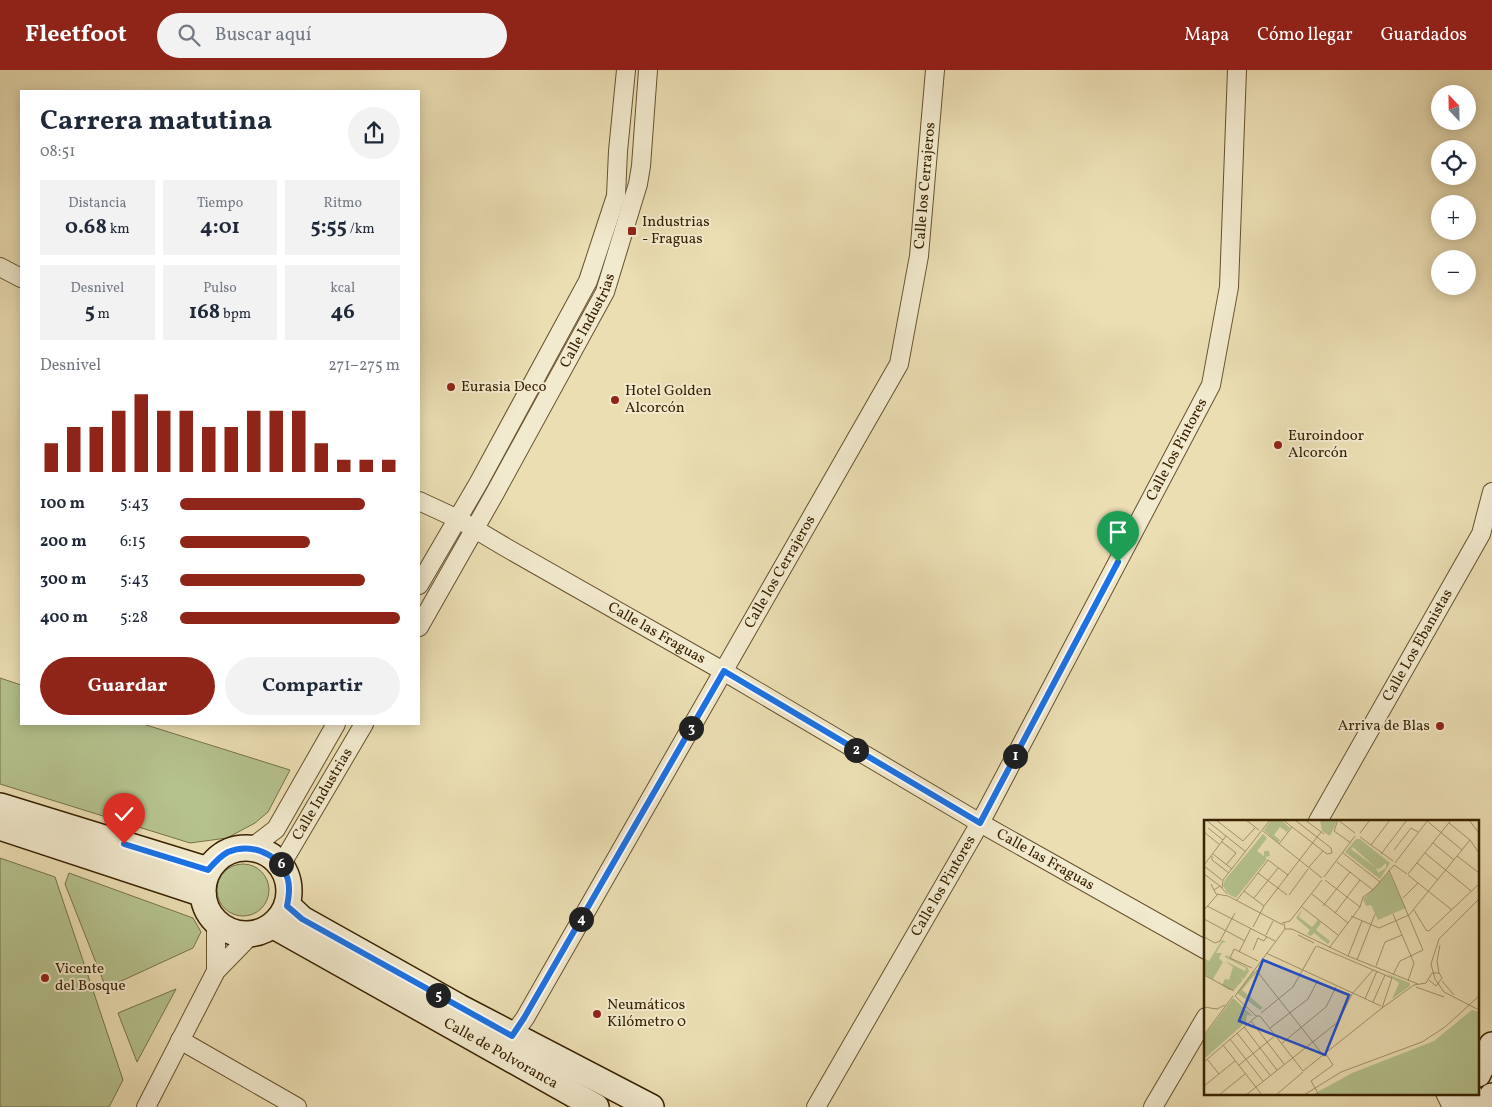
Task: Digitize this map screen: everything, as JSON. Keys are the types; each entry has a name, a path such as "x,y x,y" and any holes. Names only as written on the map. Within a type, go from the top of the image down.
{"street":[{"name":"Calle Industrias","path":"420,583 458,519 588,281 616,196 618,151 626,70"},
{"name":"Calle Industrias","path":"420,625 606,292 638,184 648,70"},
{"name":"Calle los Cerrajeros","path":"512,1036 530,1009 899,364 919,256 935,70"},
{"name":"Calle los Pintores","path":"816,1107 980,823 1212,385 1229,288 1237,70"},
{"path":"0,267 20,277"},
{"name":"Calle Los Ebanistas","path":"1319,820 1481,534 1492,492"},
{"name":"Calle las Fraguas","path":"420,501 475,528 504,547 724,671 980,823 1204,949"},
{"name":"Calle Industrias","path":"251,848 276,829 335,725"},
{"name":"Calle Industrias","path":"281,864 363,725"},
{"path":"0,806 208,870"},
{"path":"0,827 203,894"},
{"path":"146,1107 216,971 271,922 290,891 281,864 266,853 251,848 228,852 217,859 208,870 203,894 207,910 216,923 226,930 239,934 271,922"},
{"name":"Calle de Polvoranca","path":"271,922 302,919 512,1036 643,1105"},
{"name":"Calle de Polvoranca","path":"271,922 596,1107"},
{"path":"216,923 216,971"},
{"path":"1153,1107 1204,1020"},
{"path":"180,1040 297,1107"},
{"path":"1480,1070 1492,1045"},
{"path":"1446,1094 1452,1107"},
{"path":"1462,1107 1468,1094"},
{"path":"1487,1107 1492,1096"}],"green space":[{"path":"0,678 20,685 20,725 146,725 290,770 268,812 255,823 227,838 190,843 0,784"},
{"name":"Vicente del Bosque","path":"0,858 55,877 123,1080 109,1107 0,1107"},
{"path":"238,864 248,864 258,868 265,875 269,890 265,905 258,912 248,916 238,916 228,912 221,905 217,895 217,885 221,875 228,868"},
{"path":"69,873 193,918 201,932 193,948 106,988 65,884"},
{"path":"176,989 137,1062 118,1013"}],"place":[{"name":"Industrias - Fraguas","path":"632,231"},
{"name":"Eurasia Deco","path":"451,387"},
{"name":"Hotel Golden Alcorcón","path":"615,400"},
{"name":"Euroindoor Alcorcón","path":"1278,445"},
{"name":"Arriva de Blas","path":"1440,726"},
{"name":"Vicente del Bosque","path":"45,978"},
{"name":"Neumáticos Kilómetro 0","path":"597,1014"}],"route":[{"path":"124,844 208,870 217,859 228,852 241,848 251,848 266,853 281,864 288,880 290,891 287,906 302,919 512,1036 724,671 980,823 1118,562"}]}
